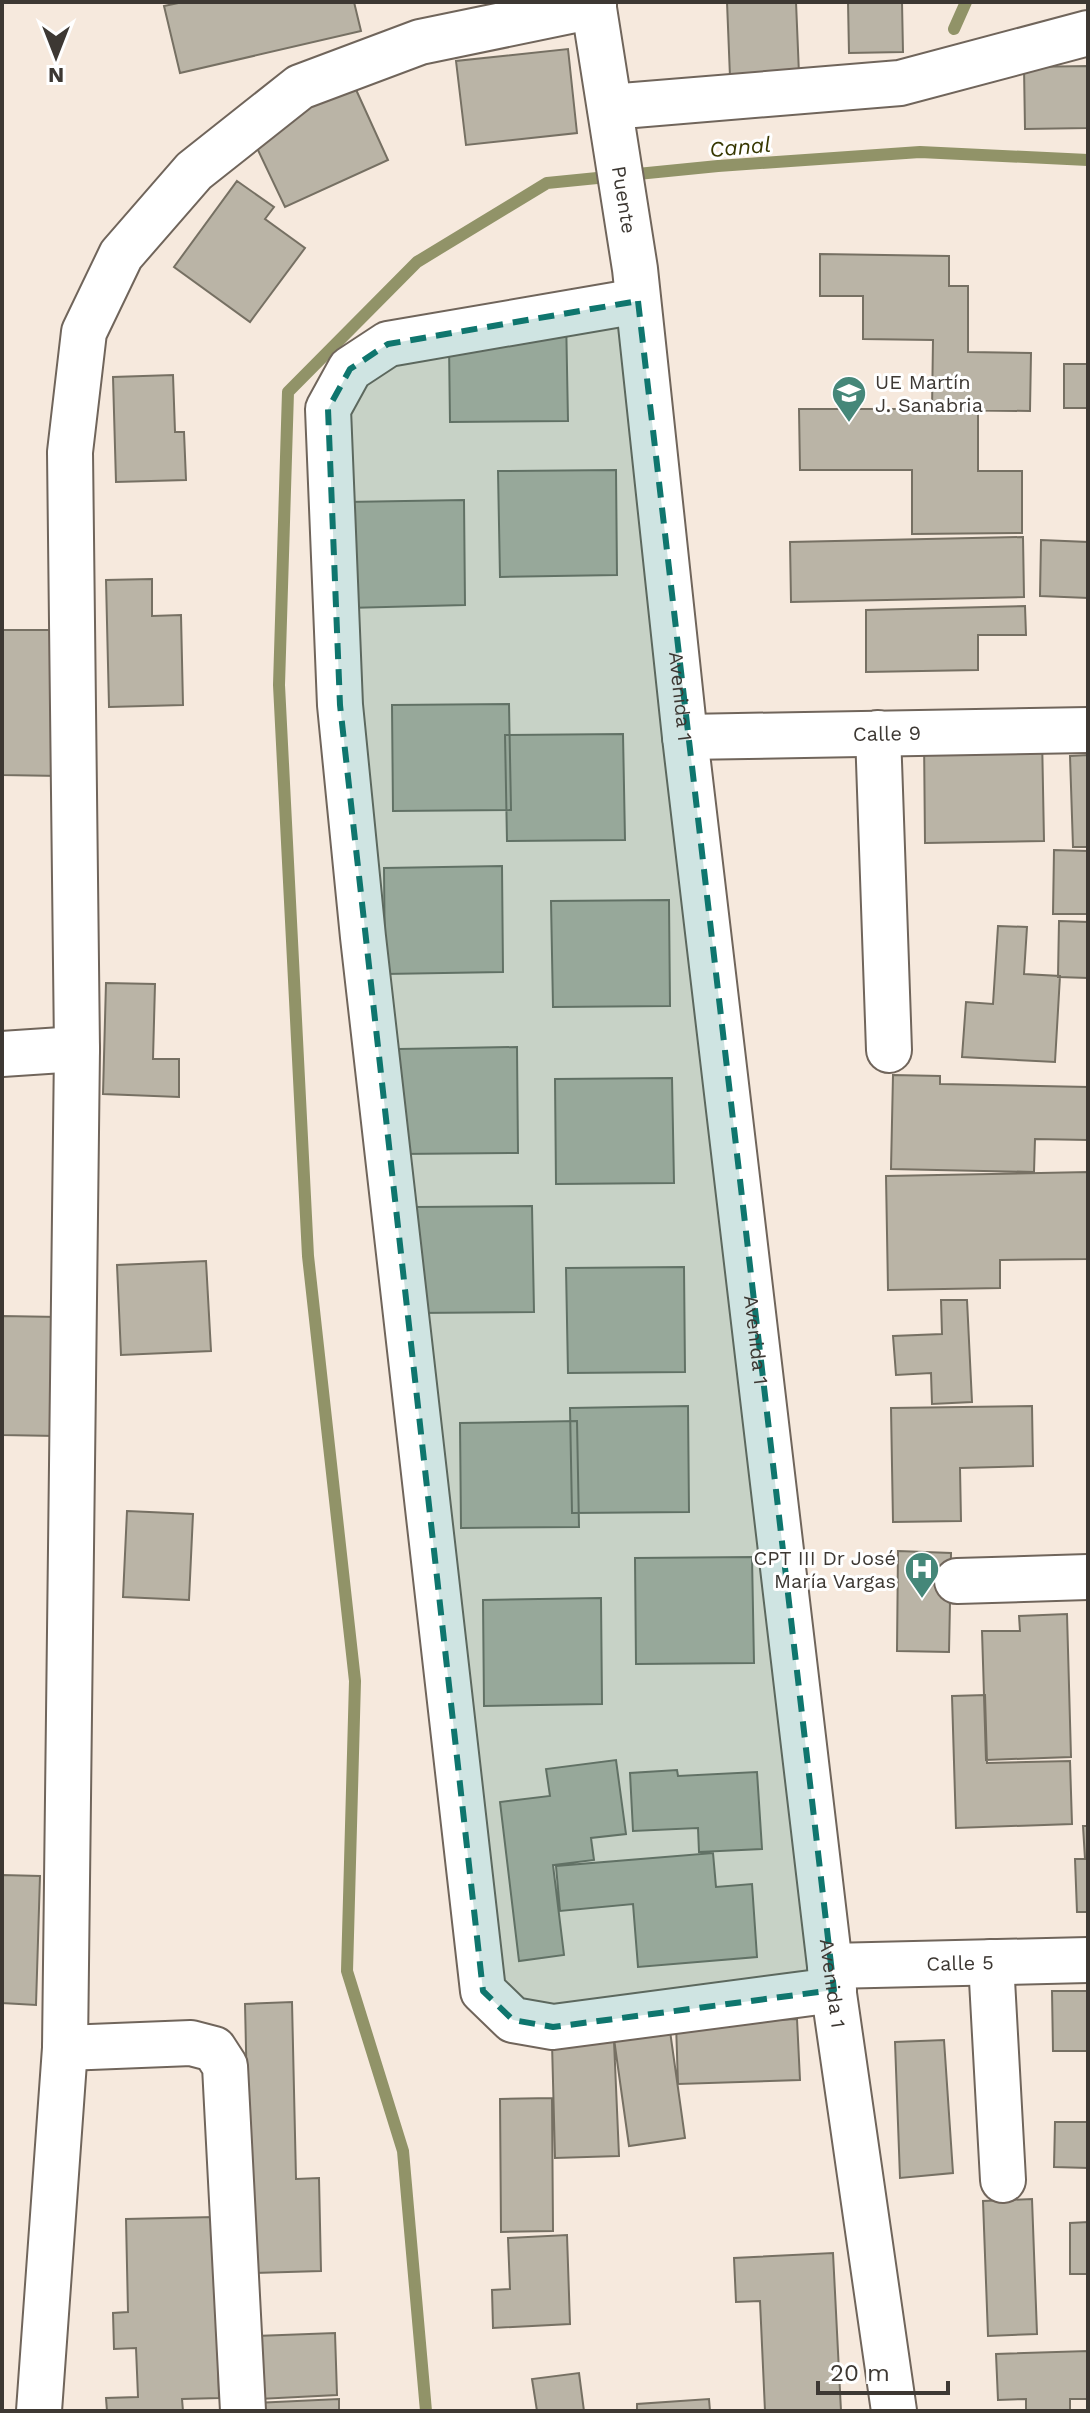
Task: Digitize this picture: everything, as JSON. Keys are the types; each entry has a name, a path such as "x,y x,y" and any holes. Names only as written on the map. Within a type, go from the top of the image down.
{"street":[{"path":"39,2411 65,2048 77,1049 70,452 84,332 121,255 194,171 300,87 420,42 594,4 611,118 900,83 1088,33"},
{"name":"Puente","path":"611,118 637,285"},
{"name":"Avenida 1","path":"637,285 685,737 832,1978 894,2411"},
{"name":"Calle 5","path":"637,285 388,344 350,369 328,409 340,705 483,1991 513,2020 553,2027 832,1978 991,1962 1088,1960"},
{"name":"Calle 9","path":"685,737 1088,730"},
{"path":"878,733 889,1050"},
{"path":"2,1054 77,1049"},
{"path":"957,1581 1088,1577"},
{"path":"991,1962 1003,2180"},
{"path":"65,2048 191,2043 214,2049 225,2066 243,2411"}],"highlighted area":[{"path":"638,301 834,1990 553,2027 513,2020 483,1991 340,705 328,409 350,369 388,344"}],"building":[{"path":"183,2 354,2 361,31 180,73 164,6"},
{"path":"727,2 796,2 799,74 730,77"},
{"path":"848,2 902,2 903,52 849,53"},
{"path":"568,49 577,133 466,145 456,61"},
{"path":"1088,66 1088,128 1025,129 1024,67"},
{"path":"353,83 388,160 285,207 249,131"},
{"path":"237,181 274,207 265,219 305,248 250,322 174,267"},
{"path":"820,254 949,256 949,286 968,286 968,352 1031,353 1030,411 932,410 933,340 863,339 863,296 820,296"},
{"path":"566,315 568,421 450,422 449,344"},
{"path":"1064,364 1088,364 1088,408 1064,408"},
{"path":"173,375 175,432 184,432 186,480 116,482 113,377"},
{"path":"799,409 978,409 978,471 1022,471 1022,533 912,534 912,470 800,470"},
{"path":"616,470 617,575 500,577 498,471"},
{"path":"464,500 465,605 347,608 346,502"},
{"path":"1023,537 1024,597 791,602 790,542"},
{"path":"1041,540 1088,542 1088,598 1040,596"},
{"path":"152,579 152,616 181,615 183,705 109,707 106,580"},
{"path":"1025,606 1026,635 978,635 978,670 866,672 866,610"},
{"path":"2,630 61,630 60,776 2,775"},
{"path":"509,704 511,810 393,811 392,705"},
{"path":"623,734 625,840 507,841 505,735"},
{"path":"1042,735 1044,841 925,843 924,737"},
{"path":"1088,755 1088,847 1073,847 1070,756"},
{"path":"1054,850 1088,851 1088,914 1053,914"},
{"path":"502,866 503,972 385,974 384,868"},
{"path":"669,900 670,1006 553,1007 551,901"},
{"path":"1059,921 1088,922 1088,978 1058,977"},
{"path":"998,926 1027,927 1024,974 1060,976 1055,1062 962,1057 966,1002 993,1004"},
{"path":"106,983 155,984 153,1059 179,1059 179,1097 103,1094"},
{"path":"517,1047 518,1153 400,1154 399,1049"},
{"path":"893,1075 940,1076 940,1084 1088,1087 1088,1140 1035,1139 1034,1172 891,1169"},
{"path":"672,1078 674,1183 556,1184 555,1079"},
{"path":"1088,1172 1088,1259 1000,1260 1000,1288 888,1290 886,1176"},
{"path":"532,1206 534,1312 416,1313 415,1207"},
{"path":"206,1261 211,1351 121,1355 117,1265"},
{"path":"684,1267 685,1372 568,1373 566,1268"},
{"path":"941,1300 967,1300 972,1402 932,1404 931,1373 896,1375 893,1336 942,1334"},
{"path":"2,1316 59,1317 56,1436 2,1435"},
{"path":"688,1406 689,1512 572,1513 570,1408"},
{"path":"1032,1406 1033,1466 960,1468 961,1521 893,1522 891,1408"},
{"path":"577,1421 579,1527 461,1528 460,1423"},
{"path":"127,1511 193,1514 189,1600 123,1597"},
{"path":"898,1551 951,1553 949,1652 897,1651"},
{"path":"752,1557 754,1663 636,1664 635,1558"},
{"path":"601,1598 602,1704 484,1706 483,1600"},
{"path":"1067,1614 1071,1757 986,1760 982,1631 1020,1631 1019,1616"},
{"path":"985,1695 987,1763 1070,1761 1072,1824 956,1828 952,1696"},
{"path":"616,1760 626,1834 591,1838 594,1860 553,1865 564,1955 519,1961 500,1802 550,1796 546,1769"},
{"path":"677,1770 678,1776 757,1772 762,1849 699,1852 698,1828 633,1831 630,1773"},
{"path":"1083,1826 1088,1826 1088,1912 1077,1912 1075,1859 1085,1859"},
{"path":"713,1853 716,1887 752,1884 757,1957 638,1967 633,1904 560,1911 556,1866"},
{"path":"2,1875 40,1876 36,2005 2,2003"},
{"path":"1052,1991 1088,1991 1088,2051 1053,2051"},
{"path":"292,2002 296,2179 319,2178 321,2271 251,2273 245,2004"},
{"path":"797,2019 800,2080 678,2084 676,2024"},
{"path":"670,2031 685,2138 629,2146 614,2039"},
{"path":"944,2040 953,2173 900,2178 895,2042"},
{"path":"614,2041 619,2156 555,2158 552,2043"},
{"path":"552,2098 553,2231 501,2232 500,2099"},
{"path":"1055,2122 1088,2122 1088,2168 1054,2167"},
{"path":"1032,2199 1037,2334 988,2336 983,2201"},
{"path":"214,2217 219,2398 182,2399 183,2411 107,2411 106,2398 138,2397 136,2348 114,2349 113,2313 128,2312 126,2219"},
{"path":"1088,2222 1088,2274 1070,2274 1070,2223"},
{"path":"567,2235 570,2324 493,2328 492,2290 510,2289 508,2238"},
{"path":"833,2253 841,2411 765,2411 760,2301 736,2302 734,2258"},
{"path":"335,2333 337,2395 259,2399 256,2336"},
{"path":"1088,2351 1088,2399 1070,2399 1070,2411 1026,2411 1026,2399 998,2400 996,2354"},
{"path":"579,2373 584,2411 537,2411 532,2379"},
{"path":"339,2399 339,2411 255,2411 255,2403"},
{"path":"709,2399 710,2411 637,2411 637,2404"}],"waterway":[{"path":"954,29 966,2"},
{"name":"Canal","path":"426,2411 403,2151 347,1971 355,1681 308,1256 279,685 288,392 417,262 547,183 718,166 920,152 1088,160"}],"place":[{"name":"UE Martín J. Sanabria","path":"849,424"},
{"name":"CPT III Dr José María Vargas","path":"922,1600"}]}
